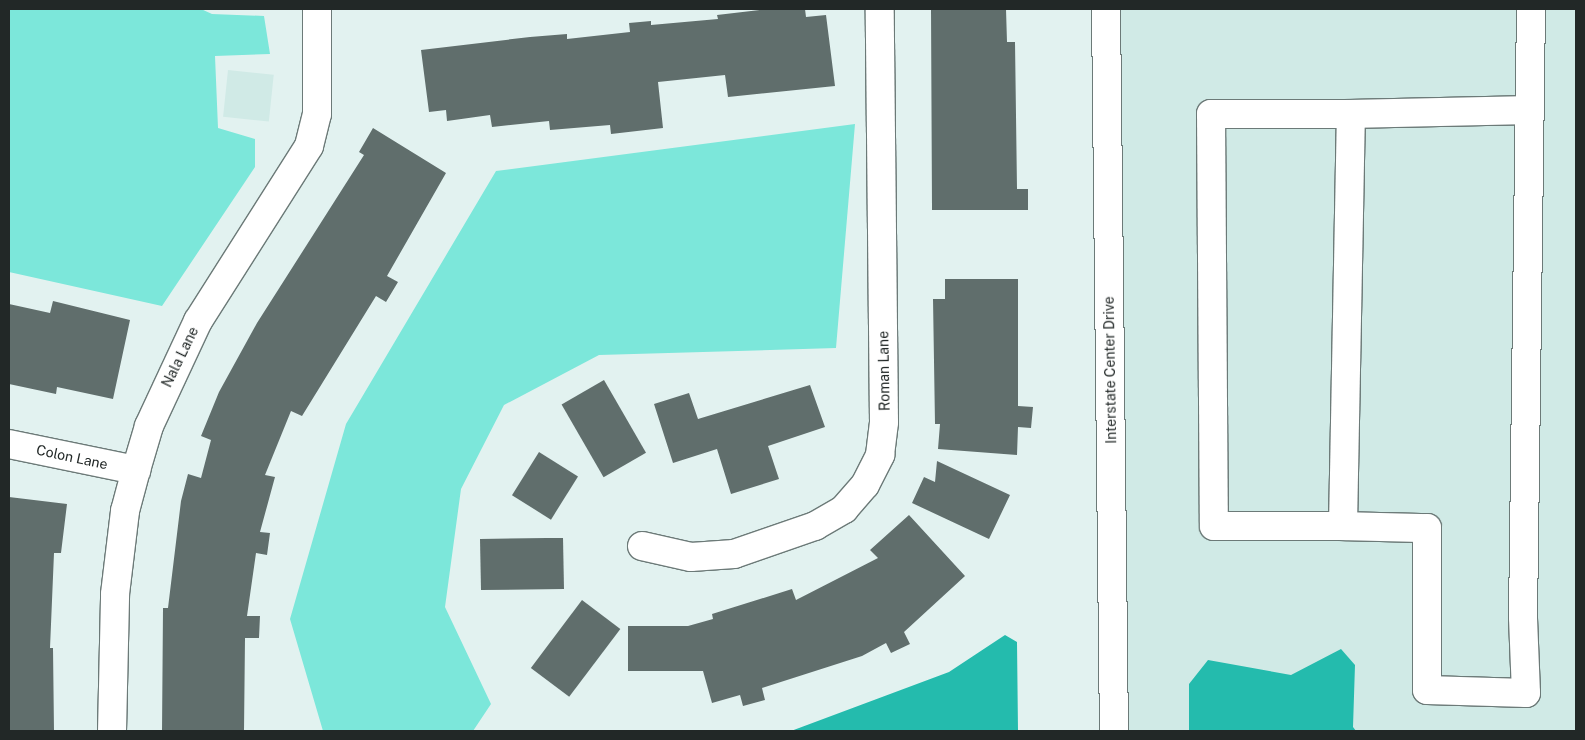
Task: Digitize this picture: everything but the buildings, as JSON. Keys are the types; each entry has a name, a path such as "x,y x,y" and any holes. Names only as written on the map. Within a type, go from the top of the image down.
{"street":[{"name":"Nala Lane","path":"112,731 115,594 125,511 136,470 149,426 201,314 308,146 317,114 323,9"},
{"name":"Roman Lane","path":"642,546 691,557 734,554 815,526 844,509 866,485 880,455 884,412 880,9"},
{"name":"Interstate Center Drive","path":"1106,9 1114,731"},
{"path":"1529,110 1351,114 1211,114 1214,526 1427,528 1427,690 1526,693 1523,617 1531,9"},
{"path":"1343,526 1351,114"},
{"name":"Colon Lane","path":"9,444 136,470"}],"shaded area":[{"path":"9,9 201,9 212,14 264,16 270,54 215,56 218,128 255,139 255,167 162,306 9,272"},
{"path":"1120,9 1576,9 1576,731 1120,731"},
{"path":"228,70 274,75 269,122 223,117"},
{"path":"855,124 836,348 599,355 504,405 461,489 445,607 491,704 473,731 323,731 290,619 346,424 496,171"},
{"path":"1005,635 1017,642 1018,731 791,731 949,672"},
{"path":"1341,649 1355,665 1353,727 1356,731 1189,731 1189,684 1208,660 1291,675"}]}
